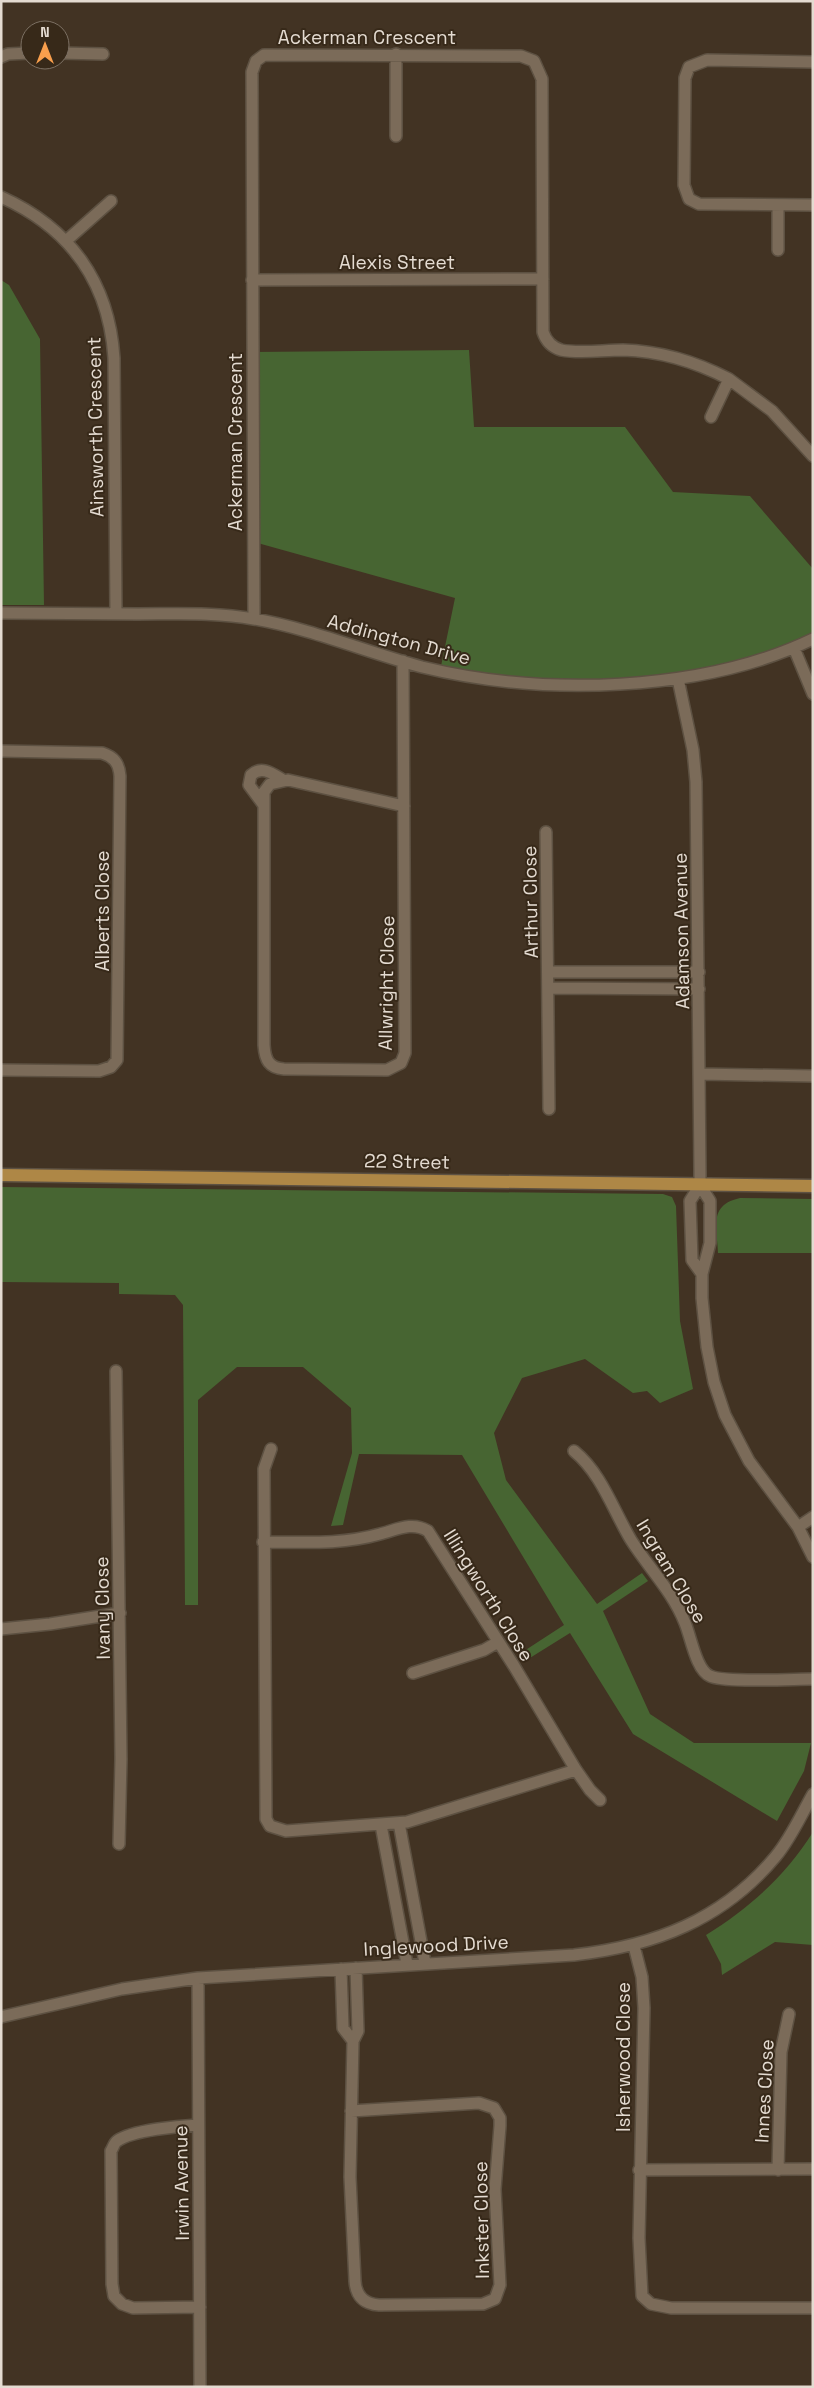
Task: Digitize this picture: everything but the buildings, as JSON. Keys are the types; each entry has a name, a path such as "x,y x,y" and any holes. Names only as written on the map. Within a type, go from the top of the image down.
{"main road":[{"name":"22 Street","path":"1,1175 813,1186"}],"street":[{"path":"1,57 8,54 20,53"},
{"path":"70,54 102,54"},
{"name":"Ackerman Crescent","path":"254,619 252,72 256,61 270,54 521,56 531,59 537,65 542,80 543,332 548,343 554,347 573,351 652,352 690,362 729,379 772,411 813,456"},
{"path":"396,54 396,136"},
{"path":"813,62 707,60 694,63 686,72 684,185 689,199 699,204 813,205"},
{"name":"Ainsworth Crescent","path":"1,197 36,216 67,240 96,284 112,331 114,358 116,614"},
{"path":"67,240 112,201"},
{"path":"778,205 778,250"},
{"name":"Alexis Street","path":"252,280 542,279"},
{"path":"711,417 729,379"},
{"name":"Addington Drive","path":"1,613 209,614 254,619 302,630 403,661 476,677 540,683 640,683 678,679 744,665 794,648 813,639"},
{"path":"794,648 813,694"},
{"name":"Allwright Close","path":"283,780 267,787 264,792 263,804 264,1054 273,1068 284,1070 387,1070 397,1066 403,1059 406,1048 403,661"},
{"name":"Adamson Avenue","path":"678,679 693,750 696,782 700,1185"},
{"name":"Alberts Close","path":"1,751 102,753 114,759 118,764 120,776 117,1060 111,1067 99,1071 1,1070"},
{"path":"263,804 249,785 251,775 259,770 264,770 283,780 404,806"},
{"name":"Arthur Close","path":"546,832 549,1109"},
{"name":"Arthur Close","path":"548,972 699,972"},
{"path":"548,988 699,989"},
{"path":"700,1074 813,1076"},
{"path":"702,1274 692,1260 690,1201 700,1185 710,1202 710,1243 702,1274 702,1298 707,1347 714,1382 725,1415 749,1461 798,1527 813,1557"},
{"name":"Ivany Close","path":"116,1371 120,1613 121,1816 119,1844"},
{"path":"271,1449 264,1469 266,1819 270,1826 286,1831 414,1821 576,1770"},
{"name":"Ingram Close","path":"574,1451 585,1460 599,1479 631,1539 680,1612 693,1641 698,1662 705,1673 721,1679 813,1679"},
{"path":"798,1527 813,1517"},
{"name":"Illingworth Close","path":"264,1542 334,1543 366,1538 410,1526 420,1527 431,1535 576,1770 590,1790 600,1800"},
{"path":"1,1629 50,1624 120,1613"},
{"path":"413,1673 484,1650 498,1642"},
{"name":"Inglewood Drive","path":"1,2017 122,1989 198,1978 574,1955 634,1946 693,1923 724,1904 752,1882 786,1843 813,1794"},
{"path":"399,1823 425,1963"},
{"path":"381,1825 407,1964"},
{"name":"Isherwood Close","path":"634,1946 642,1977 644,2008 640,2170 640,2289 644,2300 659,2307 671,2308 813,2308"},
{"name":"Inkster Close","path":"351,2111 479,2103 494,2108 498,2113 500,2126 495,2189 500,2285 495,2299 483,2304 370,2304 360,2297 355,2281 351,2209 351,2111 352,2041 358,2031 356,1968"},
{"name":"Inkster Close","path":"341,1969 343,2028 352,2041"},
{"name":"Irwin Avenue","path":"198,1978 200,2387"},
{"name":"Innes Close","path":"778,2170 781,2052 789,2014"},
{"path":"198,2125 176,2126 129,2136 117,2141 113,2146 111,2151 112,2275 114,2296 127,2306 200,2307"},
{"path":"640,2170 813,2169"}],"green space":[{"path":"1,280 9,285 40,339 44,605 1,605"},
{"path":"469,350 474,427 625,427 673,492 750,496 813,569 813,639 744,665 601,684 440,671 455,598 254,542 252,352"},
{"path":"1,1187 663,1194 672,1197 676,1206 680,1321 693,1389 660,1403 647,1391 633,1393 585,1359 522,1378 494,1433 506,1480 597,1604 642,1573 648,1581 603,1611 650,1714 694,1743 811,1743 804,1771 777,1821 633,1734 570,1633 525,1661 521,1653 564,1625 462,1455 359,1454 343,1525 331,1526 352,1453 351,1408 303,1367 237,1367 198,1400 198,1605 185,1605 183,1305 175,1295 119,1294 119,1283 1,1282"},
{"path":"740,1198 813,1199 813,1253 718,1253 716,1226 719,1212 730,1201"},
{"path":"813,1832 813,1945 775,1942 722,1975 721,1964 706,1935 737,1914 766,1890 791,1862"}]}
